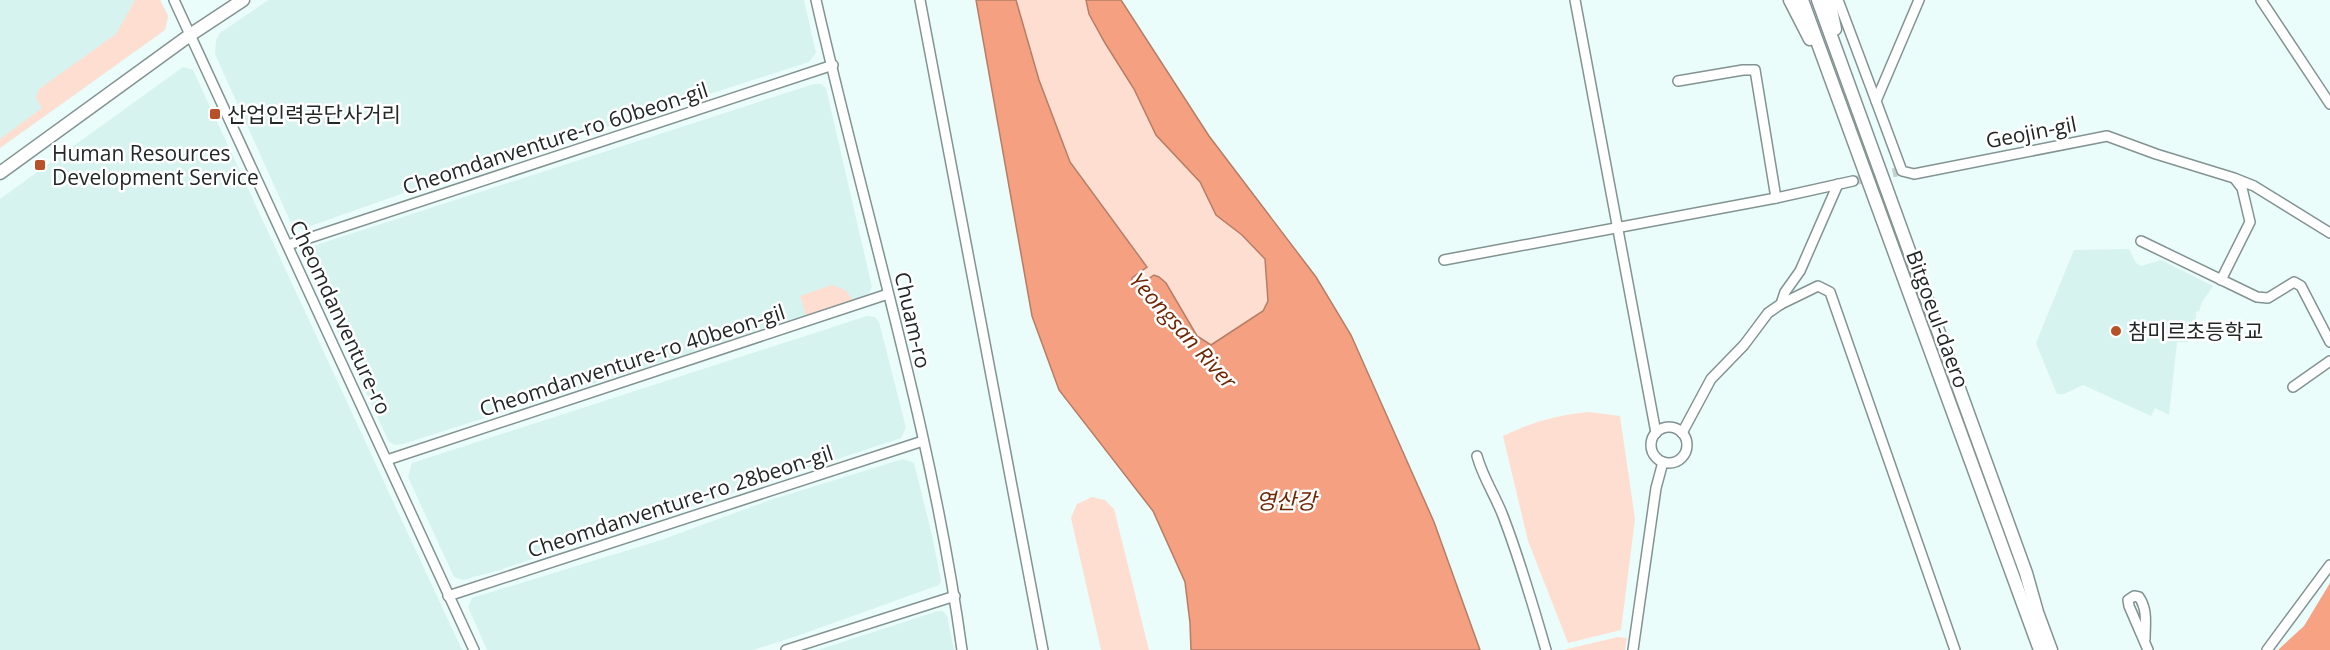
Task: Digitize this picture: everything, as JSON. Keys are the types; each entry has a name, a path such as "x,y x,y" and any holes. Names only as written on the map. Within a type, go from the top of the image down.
{"main road":[{"path":"0,173 190,35 243,0"},
{"path":"1790,0 1828,72"},
{"name":"Bitgoeul-daero","path":"1802,0 2012,579 2040,650"},
{"name":"Bitgoeul-daero","path":"1818,0 2026,573 2051,650"},
{"path":"1829,0 1842,66"},
{"path":"2026,573 2060,650"},
{"path":"2012,579 2021,618 2032,650"}],"street":[{"name":"Cheomdanventure-ro","path":"174,0 474,650"},
{"name":"Chuam-ro","path":"816,0 923,441 955,596 962,650"},
{"path":"920,0 1043,650"},
{"path":"1575,0 1656,433"},
{"path":"1838,0 1876,101"},
{"path":"1876,101 1919,0"},
{"path":"2261,0 2330,104"},
{"name":"Cheomdanventure-ro 60beon-gil","path":"288,245 833,65"},
{"path":"1678,81 1755,70 1776,198"},
{"name":"Geojin-gil","path":"1876,101 1902,171 1914,174 2107,136 2234,178 2279,201 2330,233"},
{"path":"2221,280 2250,222 2242,188 2234,178"},
{"path":"1444,260 1776,198 1852,181"},
{"path":"1781,304 1785,292 1800,271 1838,184"},
{"path":"2141,241 2257,297 2268,298 2294,282 2301,286 2330,342"},
{"path":"1682,433 1712,379 1744,345 1768,313 1818,286 1830,292 1955,650"},
{"name":"Cheomdanventure-ro 40beon-gil","path":"387,460 888,294"},
{"path":"2293,387 2330,361"},
{"path":"1672,427 1682,433 1687,444 1683,455 1674,462 1663,462 1654,455 1651,444 1656,433 1660,429 1672,427"},
{"name":"Cheomdanventure-ro 28beon-gil","path":"448,596 923,441"},
{"path":"1477,456 1482,474 1496,498 1513,543 1545,650"},
{"path":"1633,650 1656,488 1663,462"},
{"path":"2267,650 2330,565"},
{"path":"786,650 955,596"},
{"path":"2145,639 2148,650"}],"shaded area":[{"path":"0,0 160,0 168,16 165,30 0,148"},
{"path":"135,0 160,0 168,16 165,30 0,148 0,139 42,108 36,98 39,89 116,34"},
{"path":"268,0 804,0 816,53 809,62 418,188 302,229 294,227 291,223 215,54 216,40 220,33"},
{"path":"1016,0 1086,0 1089,14 1134,89 1146,114 1200,182 1216,215 1242,235 1265,259 1268,301 1263,312 1211,345 1197,336 1166,283 1160,277 1154,275 1138,287 1132,285 1132,278 1147,267 1070,162 1039,80"},
{"path":"183,67 193,70 462,650 0,650 0,199"},
{"path":"814,84 821,84 826,88 872,287 869,293 863,298 403,444 395,445 389,442 307,265 306,255 310,247"},
{"name":"참미르초등학교","path":"2129,249 2136,263 2141,266 2161,260 2213,286 2199,311 2196,312 2196,320 2192,321 2188,342 2177,342 2169,415 2155,408 2151,416 2083,385 2064,394 2057,394 2036,343 2074,250"},
{"path":"832,285 845,290 853,300 806,316 800,296"},
{"path":"867,316 875,317 879,322 906,428 901,438 496,571 463,580 454,577 408,477 412,463"},
{"path":"1589,412 1620,416 1635,519 1621,630 1568,643 1528,541 1503,436 1545,420"},
{"path":"903,459 914,463 932,535 941,581 939,585 800,635 753,650 487,650 468,607 472,598 661,540 770,500"},
{"path":"1092,497 1105,500 1114,509 1149,650 1101,650 1071,518 1077,504"},
{"path":"2330,583 2330,650 2278,650 2304,626"},
{"path":"943,611 947,616 954,650 818,650"},
{"path":"1618,637 1627,638 1625,650 1563,650"}],"water":[{"name":"영산강","path":"976,0 1016,0 1039,80 1070,162 1147,267 1132,278 1132,285 1138,286 1154,275 1159,277 1166,283 1197,336 1211,345 1263,311 1268,301 1265,259 1242,235 1216,215 1200,182 1156,135 1134,89 1089,14 1086,0 1121,0 1209,136 1316,277 1351,335 1434,522 1480,650 1191,650 1185,582 1153,511 1059,390 1032,316"}],"tunnel":[{"path":"1853,181 1902,171"}],"place":[{"name":"산업인력공단사거리","path":"215,114"},
{"name":"Human Resources Development Service","path":"40,165"},
{"name":"참미르초등학교","path":"2116,331"}],"water label":[{"name":"Yeongsan River","path":"1184,330"}]}
